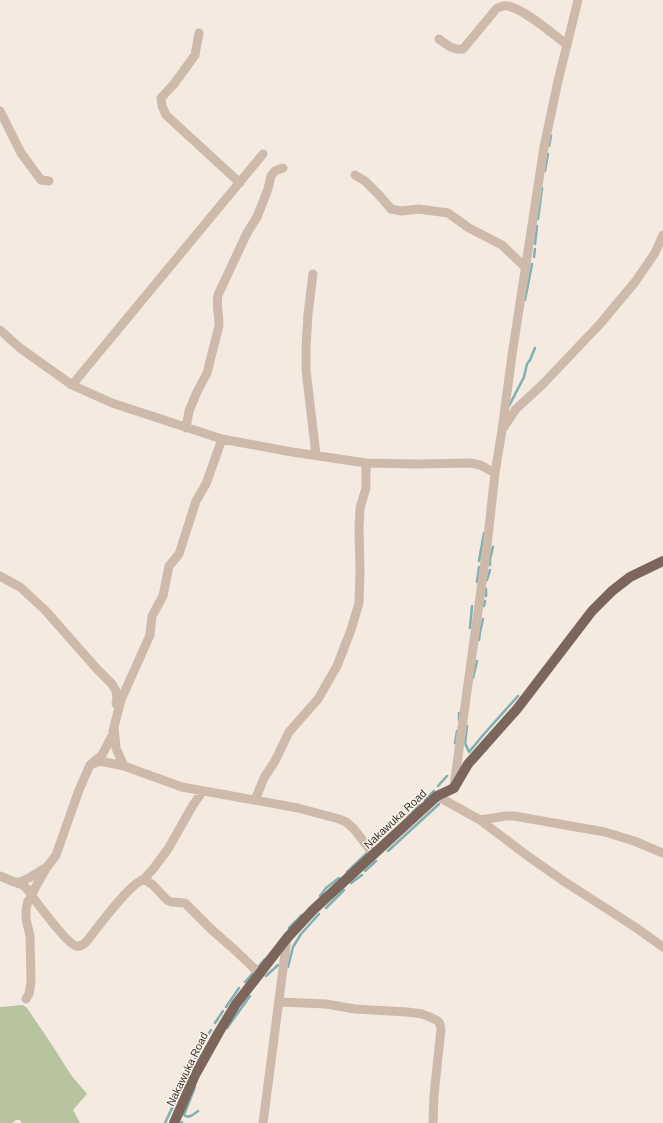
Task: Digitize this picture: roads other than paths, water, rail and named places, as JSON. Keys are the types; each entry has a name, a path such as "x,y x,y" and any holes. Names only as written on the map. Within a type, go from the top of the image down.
{"main road":[{"path":"454,788 468,764 517,709 592,611 612,591 630,577 663,560"},
{"name":"Nakawuka Road","path":"174,1123 195,1075 236,1004 287,938 350,875 374,855 437,796 454,788"}],"street":[{"path":"454,788 487,546 495,473 544,147 578,0"},
{"path":"439,39 454,49 459,50 463,48 497,8 508,6 515,8 530,17 567,44"},
{"path":"199,33 195,55 174,84 161,98 162,106 166,115 240,183"},
{"path":"0,111 21,153 41,180 49,181"},
{"path":"72,385 263,154"},
{"path":"186,428 189,411 206,373 219,326 216,303 218,295 256,217 268,189 271,176 275,171 283,168"},
{"path":"355,175 370,186 391,209 401,211 419,208 448,213 470,228 502,245 526,268"},
{"path":"502,430 516,408 542,385 596,328 636,282 655,253 663,235"},
{"path":"313,274 308,314 306,370 316,455"},
{"path":"0,330 20,348 72,385 112,403 222,440 366,462 417,464 470,463 480,465 495,473"},
{"path":"124,766 116,748 114,727 121,700 150,636 152,616 163,596 169,566 179,554 196,501 206,484 222,440"},
{"path":"255,800 264,778 275,761 289,732 318,699 337,666 351,630 359,603 360,572 358,528 360,508 366,488 366,462"},
{"path":"480,465 490,476 493,495"},
{"path":"0,576 20,588 45,610 112,684 116,691 117,699 113,734 102,756 90,765 79,790 56,855 28,901 26,908 26,919 30,936 31,982 29,994 26,999"},
{"path":"90,765 100,761 124,766 182,787 298,808 339,819 346,822 354,829 374,855"},
{"path":"0,876 23,885 63,935 72,944 80,946 87,941 126,893 144,879 153,869 168,849 193,805 203,791"},
{"path":"437,796 480,820 529,857 663,947"},
{"path":"480,820 514,816 605,832 618,835 663,853"},
{"path":"14,882 20,882 29,878 48,866"},
{"path":"144,879 153,885 167,900 171,902 185,903 260,974"},
{"path":"263,1123 287,938"},
{"path":"279,1002 326,1004 355,1009 407,1012 430,1017 438,1021 441,1030 434,1095 433,1123"}],"waterway":[{"path":"549,146 551,136"},
{"path":"545,171 548,154"},
{"path":"538,219 542,188"},
{"path":"535,244 537,226"},
{"path":"534,257 535,249"},
{"path":"525,300 532,264"},
{"path":"509,406 524,377 527,364 535,348"},
{"path":"479,561 484,533"},
{"path":"490,565 493,547"},
{"path":"477,582 479,567"},
{"path":"487,580 490,570"},
{"path":"486,589 486,596"},
{"path":"484,606 485,601"},
{"path":"470,628 472,606"},
{"path":"479,640 483,619"},
{"path":"473,678 477,661"},
{"path":"467,726 465,743 469,752 518,696"},
{"path":"459,713 459,720"},
{"path":"455,743 457,731"},
{"path":"438,786 447,776"},
{"path":"425,800 434,791"},
{"path":"388,851 439,804"},
{"path":"408,817 420,805"},
{"path":"347,872 367,853"},
{"path":"365,871 376,861"},
{"path":"351,883 362,875"},
{"path":"320,896 326,888 339,878"},
{"path":"326,908 344,890"},
{"path":"288,967 293,947 301,934 319,914"},
{"path":"289,928 302,915"},
{"path":"258,967 265,959"},
{"path":"266,976 278,965"},
{"path":"245,982 254,972"},
{"path":"226,1007 239,988"},
{"path":"227,1028 250,996"},
{"path":"215,1023 223,1011"},
{"path":"206,1038 211,1030"},
{"path":"165,1123 201,1046"},
{"path":"195,1087 184,1115 190,1116 198,1111"}]}
